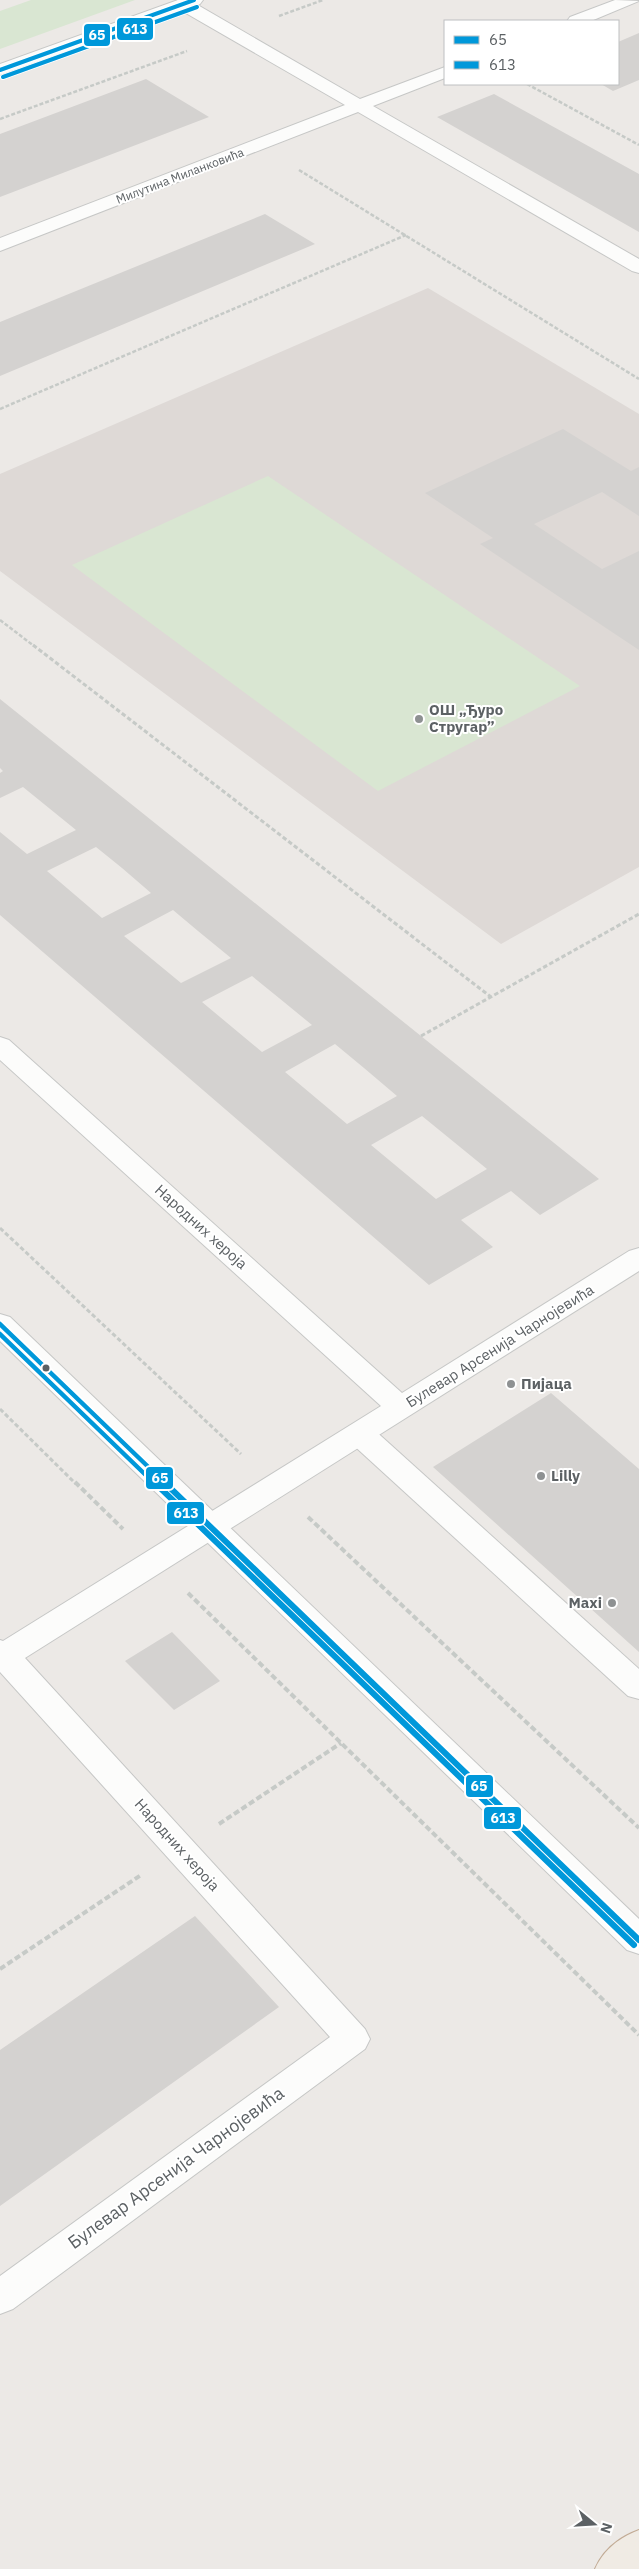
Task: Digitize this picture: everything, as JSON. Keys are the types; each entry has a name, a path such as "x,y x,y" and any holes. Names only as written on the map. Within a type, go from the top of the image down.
{"highway":[{"path":"614,2569 639,2548"}],"street":[{"path":"579,20 631,0"},
{"path":"0,70 188,2 235,33 639,267"},
{"name":"Милутина Миланковића","path":"0,245 444,72"},
{"name":"Народних хероја","path":"0,1046 401,1408"},
{"name":"Булевар Арсенија Чарнојевића","path":"2,1654 156,1562 361,1435 639,1258"},
{"path":"0,1324 639,1940"},
{"path":"361,1435 639,1687"},
{"name":"Народних хероја","path":"2,1654 353,2039"},
{"name":"Булевар Арсенија Чарнојевића","path":"0,2297 353,2039"}],"path":[{"path":"0,120 323,0"},
{"path":"529,85 639,145"},
{"path":"293,166 639,379"},
{"path":"0,409 406,235"},
{"path":"0,620 491,997"},
{"path":"421,1036 639,914"},
{"path":"0,1228 639,1828"},
{"path":"0,1409 639,2035"},
{"path":"0,1969 340,1743"}],"shaded area":[{"name":"ОШ „Ђуро Стругар”","path":"428,288 639,414 639,867 501,944 0,571 0,474"}],"green space":[{"path":"31,0 135,0 0,49 0,11"},
{"path":"268,476 580,686 378,791 72,565"}],"building":[{"path":"639,33 639,80 613,91 603,85 619,85 619,42"},
{"path":"146,79 209,117 0,197 0,134"},
{"path":"494,94 639,174 639,232 437,117"},
{"path":"265,214 315,244 0,376 0,322"},
{"path":"563,429 631,471 639,467 639,516 602,492 534,524 602,569 639,551 639,650 480,544 493,538 425,493"},
{"path":"0,699 599,1179 540,1215 511,1191 461,1220 493,1247 429,1285 0,915 0,832 27,854 76,830 23,787 0,798 0,773 3,771 0,768","holes":["96,847 151,893 102,918 47,871","173,910 231,958 181,983 124,936","252,976 312,1025 262,1052 202,1002","335,1044 397,1096 347,1124 285,1072","422,1116 487,1169 436,1199 371,1145"]},
{"name":"Lilly","path":"551,1393 639,1469 639,1652 433,1467"},
{"path":"172,1632 220,1681 174,1710 125,1661"},
{"path":"195,1916 279,2007 0,2206 0,2050"}],"transit line":[{"name":"65","path":"0,70 194,0"},
{"name":"613","path":"3,77 197,7"},
{"name":"65","path":"0,1324 639,1940"},
{"name":"613","path":"0,1334 634,1945"}],"place":[{"name":"ОШ „Ђуро Стругар”","path":"419,719"},
{"name":"Пијаца","path":"511,1384"},
{"name":"Lilly","path":"541,1476"},
{"name":"Maxi","path":"612,1603"}]}
